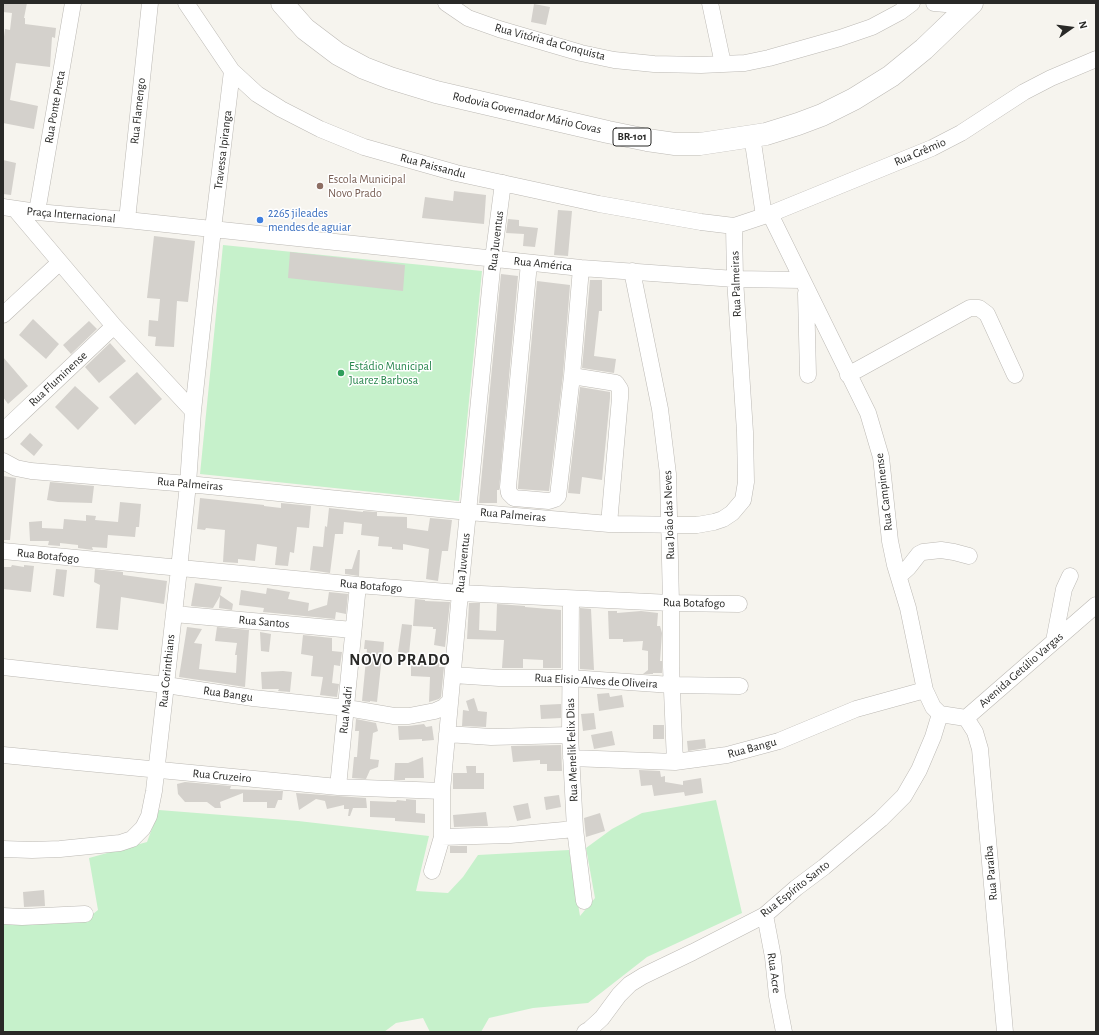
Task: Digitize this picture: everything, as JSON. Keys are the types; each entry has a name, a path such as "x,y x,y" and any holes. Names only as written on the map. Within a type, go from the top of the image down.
{"highway":[{"name":"Rodovia Governador Mário Covas","path":"282,3 305,28 338,54 364,68 390,78 436,92 647,140 675,144 700,144 766,134 822,115 854,99 891,76 919,54 971,4"}],"street":[{"name":"Rua Ponte Preta","path":"37,212 73,3"},
{"name":"Rua Flamengo","path":"127,220 150,3"},
{"name":"Rua Paissandu","path":"186,3 232,71 257,94 320,129 364,147 456,173 599,204 701,222 734,226"},
{"name":"Rua Vitória da Conquista","path":"446,3 468,18 499,30 581,53 614,60 654,64 701,65 745,63 769,58 840,38 872,27 900,12 912,3"},
{"path":"710,3 723,64"},
{"path":"934,3 971,4"},
{"name":"Rua Grêmio","path":"734,226 767,215 932,148 961,133 1024,92 1051,78 1096,59"},
{"name":"Travessa Ipiranga","path":"213,229 232,71"},
{"name":"Rua Campinense","path":"752,136 767,215 868,413 881,457 890,541 908,608 925,690 933,707 940,714"},
{"name":"Rua Juventus","path":"432,871 442,838 442,791 460,593 493,259 503,183"},
{"name":"Praça Internacional","path":"9,208 213,229"},
{"name":"Praça Internacional","path":"9,208 114,326 193,411"},
{"name":"Rua Palmeiras","path":"3,461 16,468 31,471 188,484 469,512 609,524 697,525 723,520 732,513 743,500 746,482 746,432 735,279 734,226"},
{"path":"188,484 193,411 213,229"},
{"name":"Rua América","path":"213,229 581,268 803,284"},
{"path":"3,316 59,263"},
{"path":"529,263 508,487 508,493 514,498 549,500 555,499 558,496 572,376 581,268"},
{"name":"Rua João das Neves","path":"632,271 660,409 668,474 675,762"},
{"path":"803,284 808,375"},
{"path":"848,375 970,308 979,308 987,314 1015,375"},
{"name":"Rua Fluminense","path":"3,431 114,326"},
{"path":"572,376 616,383 620,389 609,524"},
{"name":"Rua Corinthians","path":"3,848 32,850 60,849 120,843 132,839 143,828 149,816 157,770 188,484"},
{"path":"899,576 908,568 919,554 923,552 941,550 969,556"},
{"name":"Rua Botafogo","path":"3,552 179,569 460,593 671,603 739,604"},
{"path":"1054,641 1064,589 1070,576"},
{"name":"Rua Madri","path":"338,787 358,585"},
{"name":"Rua Menelik Felix Dias","path":"571,599 570,735 575,829 584,901"},
{"name":"Avenida Getúlio Vargas","path":"966,718 1096,605"},
{"name":"Rua Santos","path":"174,614 353,630"},
{"name":"Rua Bangu","path":"3,668 347,708 394,716 410,716 435,711 444,707 450,701"},
{"name":"Rua Elisio Alves de Oliveira","path":"453,675 499,678 570,678 672,685 740,686"},
{"name":"Rua Bangu","path":"572,758 675,762 727,755 779,741 849,712 925,690"},
{"path":"940,714 966,718"},
{"name":"Rua Espírito Santo","path":"585,1032 602,1018 619,994 630,984 764,914 824,867 881,819 904,796 919,770 928,750 940,714"},
{"name":"Rua Paraíba","path":"966,718 975,732 980,749 1005,1032"},
{"path":"447,734 491,737 570,735"},
{"name":"Rua Cruzeiro","path":"3,755 338,787 442,791"},
{"path":"442,838 510,836 575,829"},
{"path":"3,916 22,917 85,914"},
{"name":"Rua Acre","path":"764,914 784,1032"}],"green space":[{"name":"Estádio Municipal Juarez Barbosa","path":"223,245 482,271 459,501 200,474"},
{"path":"716,800 742,913 647,957 588,1003 533,1008 489,1018 481,1032 430,1032 423,1018 396,1023 384,1032 3,1032 3,924 83,922 98,910 89,858 147,842 159,810 298,821 429,836 416,891 448,893 463,877 478,855 569,850 580,916 595,898 586,848 612,829 642,813"}],"building":[{"path":"3,3 27,3 24,18 25,24 56,28 55,38 52,37 50,67 16,63 10,100 38,106 34,129 3,123 3,44 5,29 10,30 12,13 3,12"},
{"path":"534,4 550,7 546,25 531,22"},
{"path":"3,160 16,163 11,195 3,194"},
{"path":"454,191 486,195 484,224 422,218 425,197 453,201"},
{"path":"558,210 572,211 568,256 554,255"},
{"path":"508,219 519,220 519,226 538,228 535,247 523,246 524,234 506,233"},
{"path":"154,236 195,241 188,302 177,301 174,347 155,346 156,337 148,336 149,320 158,321 160,299 147,298"},
{"path":"290,252 405,265 403,291 288,278"},
{"path":"501,274 518,276 499,490 497,490 497,503 479,503"},
{"path":"590,280 602,280 602,311 599,311 594,356 616,359 614,373 582,368"},
{"path":"537,281 570,285 563,375 549,491 518,489"},
{"path":"33,319 59,344 46,359 19,335"},
{"path":"89,321 97,329 71,354 63,345"},
{"path":"110,343 126,361 99,383 85,367"},
{"path":"3,357 28,386 8,404 3,397"},
{"path":"137,372 162,399 135,425 109,397"},
{"path":"75,386 99,408 78,430 55,407"},
{"path":"580,387 610,392 610,398 602,480 582,477 580,494 568,493"},
{"path":"30,433 43,445 34,456 20,444"},
{"path":"3,476 16,478 10,540 3,540"},
{"path":"50,482 94,486 92,503 58,502 47,500"},
{"path":"200,498 281,508 281,503 311,506 309,528 297,527 294,553 290,552 288,566 275,565 277,547 257,544 255,561 238,559 238,563 223,562 225,530 206,528 205,530 197,529"},
{"path":"120,502 141,504 139,527 136,527 135,537 108,535 107,548 92,547 93,550 78,548 78,545 60,543 60,546 48,545 49,541 30,541 29,522 42,521 42,528 63,529 64,519 86,521 86,515 96,516 95,520 118,522"},
{"path":"329,508 377,512 377,516 407,517 407,528 428,531 430,518 452,520 448,551 442,551 438,581 426,579 429,549 403,544 403,550 392,549 392,547 378,546 379,537 361,535 362,524 344,522 343,534 335,534 330,573 310,570 313,546 323,547 325,526 327,527"},
{"path":"358,550 360,550 359,576 345,574 345,569 352,569"},
{"path":"12,565 24,567 24,565 34,566 31,592 3,589 3,567 11,567"},
{"path":"56,569 67,570 64,597 53,595"},
{"path":"95,569 123,572 123,575 167,581 164,604 121,597 118,630 96,628 100,585 94,582"},
{"path":"195,583 222,587 220,595 233,604 232,610 219,608 220,596 213,608 191,606"},
{"path":"267,588 290,592 288,599 309,603 308,611 327,605 329,592 348,594 346,614 336,612 335,619 263,612 264,608 239,605 241,590 266,594"},
{"path":"415,599 450,602 445,647 434,645 436,629 433,629 433,627 413,626"},
{"path":"469,603 480,603 479,630 496,631 497,604 561,610 561,668 543,668 543,660 523,659 523,668 502,668 504,640 467,639"},
{"path":"580,608 591,609 594,670 580,669"},
{"path":"608,611 617,611 617,613 641,611 658,613 657,626 660,626 662,633 660,661 662,661 662,673 643,674 648,670 648,651 642,650 643,641 623,642 623,639 609,639"},
{"path":"402,624 412,625 409,654 398,652"},
{"path":"187,627 202,629 194,643 202,644 199,669 236,673 237,655 235,655 237,643 215,641 217,627 249,630 245,687 179,677"},
{"path":"260,632 271,634 269,652 261,651"},
{"path":"303,635 332,638 332,651 342,652 340,666 334,665 332,683 339,684 337,697 320,695 323,677 311,676 313,656 301,654"},
{"path":"365,640 384,642 377,702 362,701 367,649 364,649"},
{"path":"431,657 440,657 439,667 444,667 441,697 429,702 430,677 411,676 411,665 431,666"},
{"path":"261,672 292,672 290,692 278,691 279,689 262,689"},
{"path":"609,693 610,697 622,695 624,707 599,711 597,694"},
{"path":"474,698 478,711 487,712 486,727 462,726 463,710 469,711 466,701"},
{"path":"561,704 561,718 541,719 540,705"},
{"path":"594,713 596,729 583,731 581,714"},
{"path":"356,719 376,723 378,731 373,733 370,759 379,760 378,767 370,770 366,779 352,778 354,757 357,757 359,731 355,731"},
{"path":"424,724 426,727 432,726 434,740 399,740 398,726"},
{"path":"653,725 664,725 664,739 653,739"},
{"path":"612,731 615,745 594,749 591,735"},
{"path":"705,739 706,748 688,751 687,741"},
{"path":"561,745 562,771 547,771 547,764 540,764 540,760 513,762 511,746"},
{"path":"423,757 424,778 405,778 405,780 394,780 395,763 408,763"},
{"path":"466,766 476,766 476,773 484,773 484,789 453,789 453,773 467,773"},
{"path":"639,770 660,771 661,777 665,776 665,782 683,785 683,781 701,778 703,793 685,796 684,792 654,796 652,785 641,786"},
{"path":"185,782 231,786 230,789 283,791 282,800 278,800 275,808 267,808 267,802 243,802 243,793 220,802 221,808 215,808 207,802 185,802 178,794 177,784"},
{"path":"296,793 366,798 367,808 353,808 350,816 348,816 349,809 344,809 344,805 327,809 325,801 316,799 299,810"},
{"path":"559,795 561,807 546,810 544,797"},
{"path":"406,799 416,800 416,813 425,814 425,823 395,821 395,818 370,817 370,801 396,802 397,800 406,801"},
{"path":"528,803 531,818 517,821 513,806"},
{"path":"486,812 488,826 454,827 453,815"},
{"path":"600,813 605,831 586,837 584,818"},
{"path":"450,846 467,846 467,853 450,853"},
{"path":"44,890 45,906 24,907 23,892"}],"place":[{"name":"Escola Municipal Novo Prado","path":"320,186"},
{"name":"2265 jileades mendes de aguiar","path":"260,220"},
{"name":"Estádio Municipal Juarez Barbosa","path":"341,373"}],"district":[{"name":"NOVO PRADO","path":"400,660"}]}
